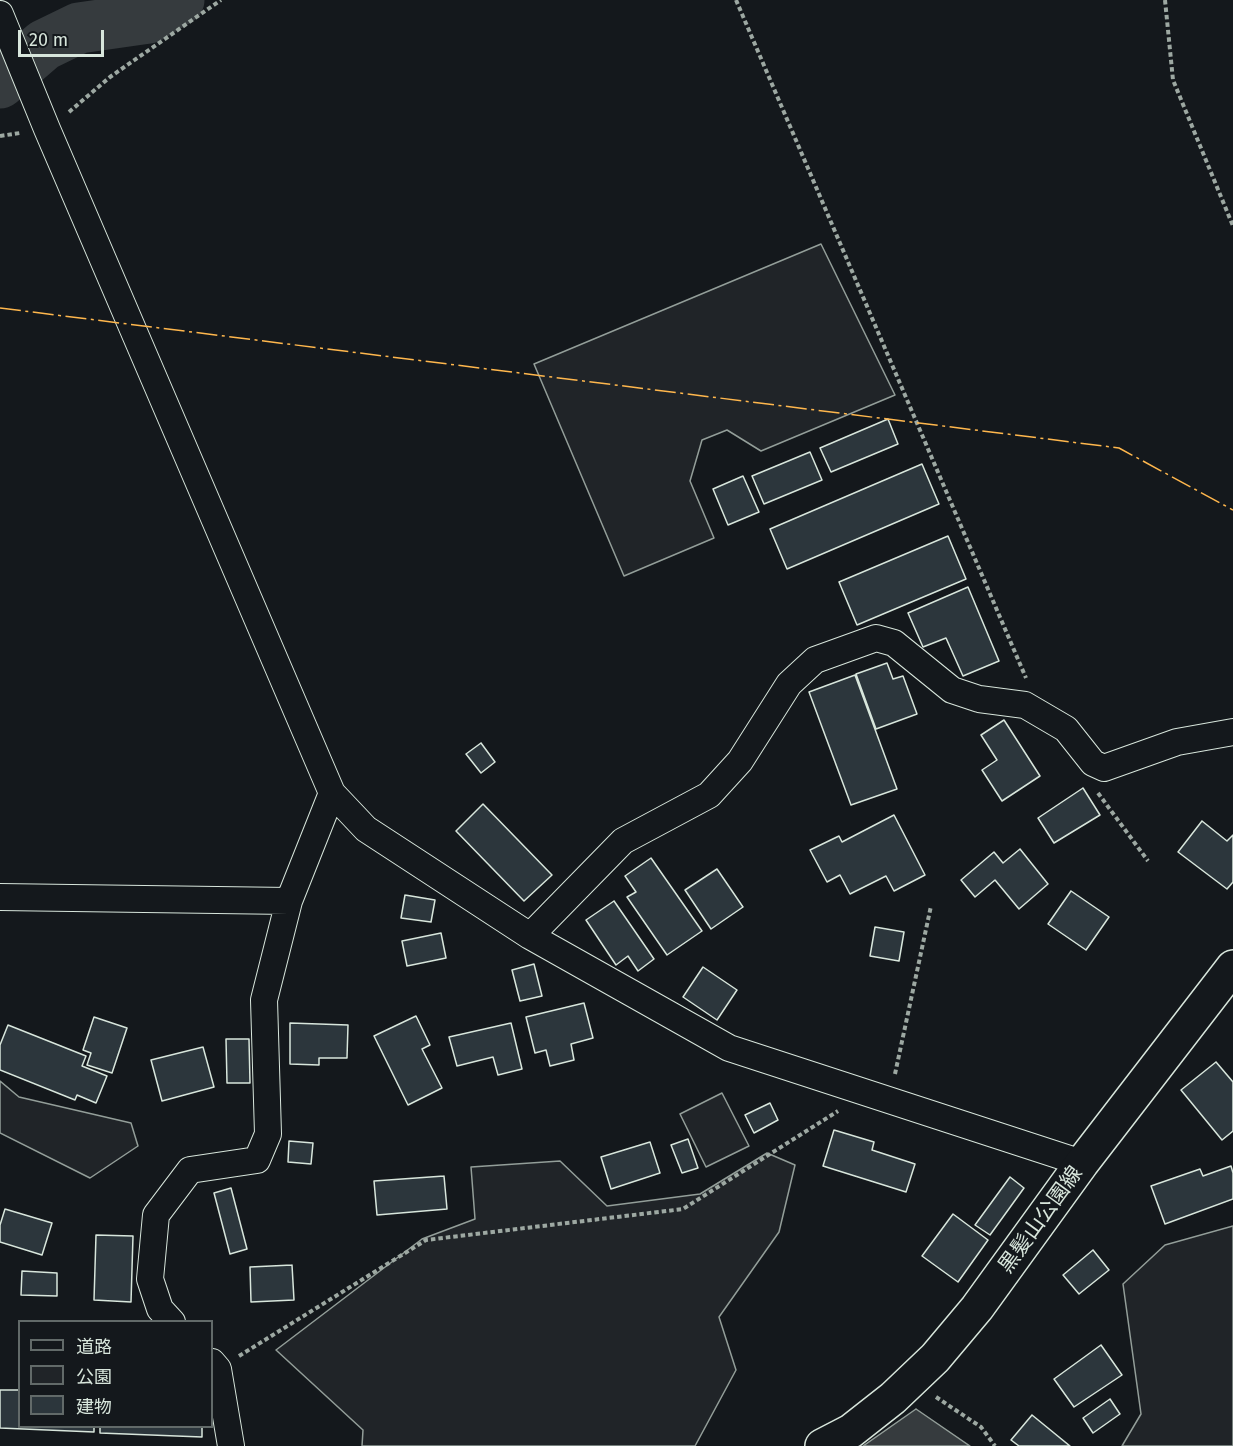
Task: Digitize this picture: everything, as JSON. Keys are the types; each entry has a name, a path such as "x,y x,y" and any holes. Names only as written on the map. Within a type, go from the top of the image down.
{"main road":[{"name":"黒髪山公園線","path":"822,1446 851,1431 893,1398 935,1358 977,1308 1082,1163 1233,967"}],"street":[{"path":"3,21 47,129 332,793 366,829 530,936 729,1048 1082,1163"},
{"path":"530,936 623,841 709,795 740,761 789,684 815,660 876,638 894,643 952,690 979,699 1025,705 1066,729 1093,763 1104,768 1177,742 1233,732"},
{"path":"170,1320 160,1309 150,1279 156,1215 190,1170 257,1160 268,1134 264,1000 289,901 332,793"},
{"path":"0,897 289,901"},
{"path":"215,1365 231,1446"}],"path":[{"path":"47,129 110,78 221,0"},
{"path":"736,0 1027,680 1025,705"},
{"path":"1165,0 1173,81 1233,226"},
{"path":"1104,768 1090,782 1148,861"},
{"path":"215,1365 426,1240 683,1209 877,1097 931,906"},
{"path":"935,1358 927,1391 981,1427 995,1446"}],"green space":[{"path":"821,244 895,395 761,451 727,430 702,440 690,481 714,538 624,576 534,364"},
{"path":"0,1081 19,1097 131,1123 138,1146 90,1178 0,1133"},
{"path":"722,1093 749,1146 706,1167 680,1114"},
{"path":"767,1153 795,1165 779,1232 719,1317 736,1370 695,1446 362,1446 363,1430 276,1350 422,1239 475,1219 471,1167 560,1161 607,1206 700,1194"},
{"path":"1233,1226 1233,1446 1122,1446 1141,1414 1123,1284 1165,1245"}],"shaded area":[{"path":"916,1409 970,1446 863,1446"}],"building":[{"path":"888,419 898,444 831,472 820,448"},
{"path":"810,452 822,480 764,504 752,476"},
{"path":"922,464 939,504 787,569 770,529"},
{"path":"743,476 759,512 728,525 713,489"},
{"path":"948,536 966,579 857,625 839,582"},
{"path":"968,587 999,661 963,676 946,638 923,647 908,613"},
{"path":"887,663 893,679 903,676 917,714 876,729 856,674"},
{"path":"855,675 897,789 851,805 809,692"},
{"path":"1004,720 1040,776 1002,801 982,770 997,760 981,735"},
{"path":"481,743 495,762 481,773 466,754"},
{"path":"1083,788 1100,815 1054,843 1038,818"},
{"path":"483,804 552,875 524,901 456,831"},
{"path":"894,815 925,875 894,891 886,876 850,894 840,875 827,882 810,850 839,836 842,842"},
{"path":"1202,821 1227,841 1233,835 1233,882 1227,889 1178,852"},
{"path":"1020,849 1048,884 1019,909 995,880 975,897 961,880 994,852 1003,863"},
{"path":"651,858 702,931 667,955 627,897 636,892 625,876"},
{"path":"717,869 743,907 711,929 685,890"},
{"path":"1071,891 1109,917 1086,950 1048,924"},
{"path":"405,895 435,900 431,922 401,918"},
{"path":"614,901 654,959 638,971 628,956 616,965 586,920"},
{"path":"875,927 904,932 899,961 870,956"},
{"path":"441,933 446,958 407,966 402,941"},
{"path":"534,964 542,996 520,1001 512,970"},
{"path":"703,967 737,990 717,1020 683,997"},
{"path":"584,1003 593,1038 571,1044 574,1060 550,1066 546,1050 535,1053 526,1017"},
{"path":"416,1016 430,1045 422,1049 442,1088 408,1105 374,1036"},
{"path":"94,1017 127,1028 112,1073 87,1065 91,1053 83,1050"},
{"path":"290,1023 348,1025 347,1058 319,1058 319,1065 290,1064"},
{"path":"511,1023 522,1069 498,1075 493,1057 457,1066 449,1037"},
{"path":"8,1025 86,1056 82,1066 107,1076 96,1103 77,1095 75,1100 0,1070 0,1045"},
{"path":"226,1039 249,1039 250,1083 227,1083"},
{"path":"203,1047 214,1087 162,1101 151,1060"},
{"path":"1216,1062 1233,1082 1233,1131 1222,1140 1181,1090"},
{"path":"770,1103 778,1120 754,1133 745,1115"},
{"path":"834,1130 874,1142 872,1150 915,1164 906,1192 823,1166"},
{"path":"688,1139 698,1168 682,1173 671,1145"},
{"path":"289,1141 313,1143 311,1164 288,1162"},
{"path":"650,1142 660,1173 611,1189 601,1157"},
{"path":"1231,1166 1233,1199 1165,1224 1151,1186 1200,1169 1203,1176"},
{"path":"444,1176 447,1209 377,1215 374,1181"},
{"path":"1010,1177 1024,1188 990,1235 975,1225"},
{"path":"231,1188 247,1249 230,1254 214,1193"},
{"path":"5,1209 52,1223 42,1255 0,1242 0,1225"},
{"path":"953,1214 988,1240 958,1282 922,1256"},
{"path":"96,1235 133,1236 131,1302 94,1300"},
{"path":"1093,1250 1109,1270 1079,1294 1063,1275"},
{"path":"292,1265 294,1300 251,1302 250,1267"},
{"path":"22,1271 57,1273 57,1296 21,1295"},
{"path":"1101,1345 1122,1375 1074,1407 1054,1379"},
{"path":"0,1390 18,1390 18,1428 94,1428 94,1432 0,1428"},
{"path":"1110,1399 1120,1414 1093,1433 1083,1418"},
{"path":"1032,1415 1070,1446 1019,1446 1011,1440"},
{"path":"100,1428 202,1428 202,1437 100,1433"}],"waterway":[{"path":"0,83 44,45 79,28 149,18 179,0"}],"power":[{"path":"0,308 1119,448 1233,510"}]}
